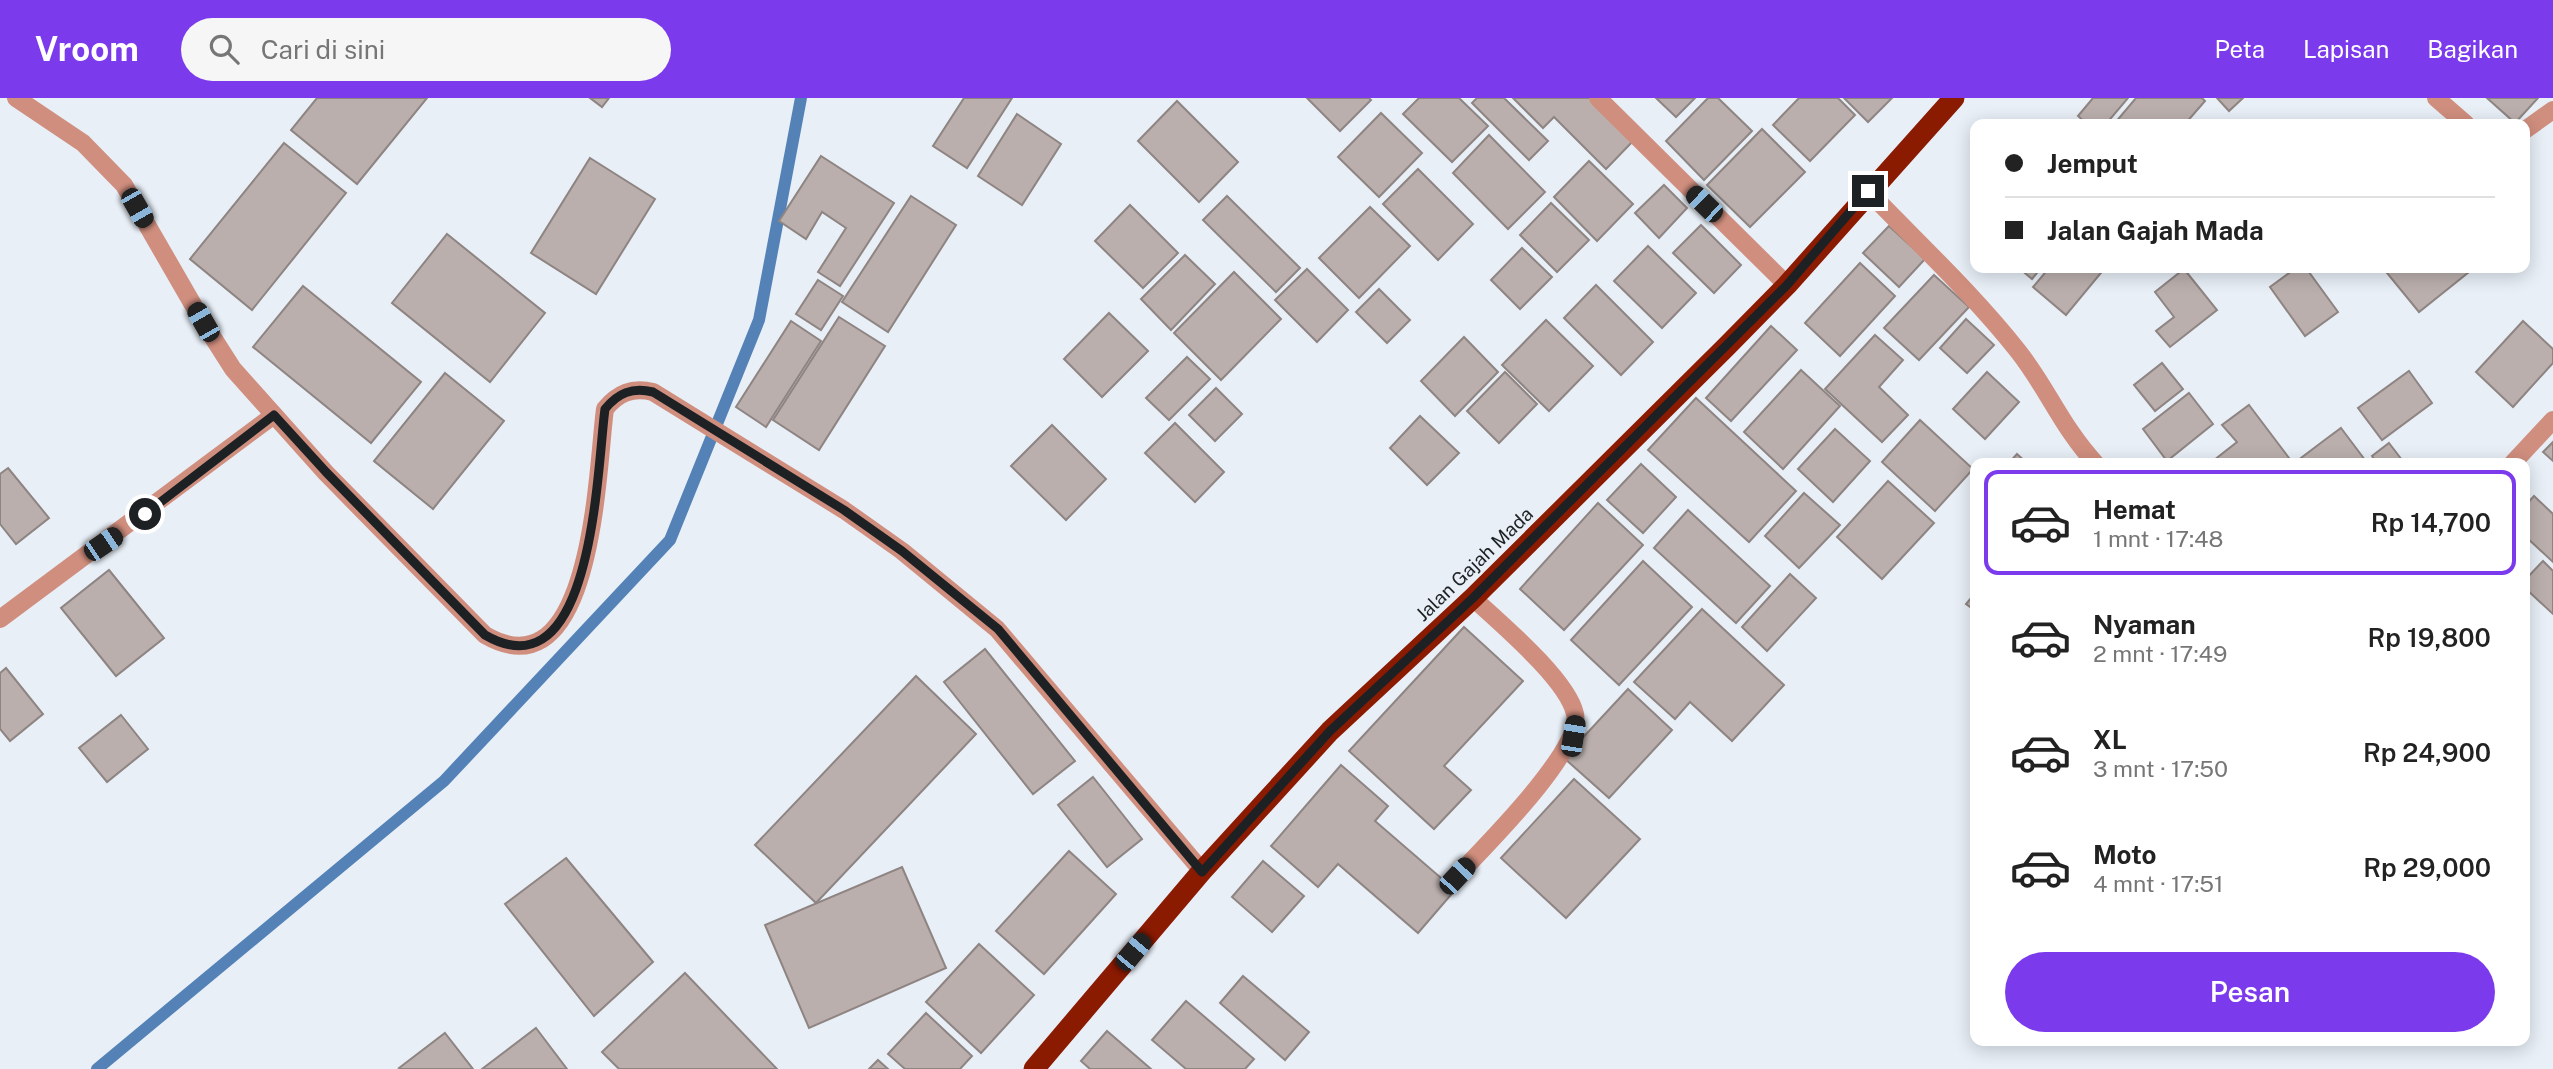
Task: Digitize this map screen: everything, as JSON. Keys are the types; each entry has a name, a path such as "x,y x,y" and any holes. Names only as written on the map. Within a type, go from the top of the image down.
{"highway":[{"name":"Jalan Gajah Mada","path":"1034,1069 1202,872 1330,731 1473,598 1787,285 1953,98"}],"street":[{"path":"16,98 83,143 124,185 233,369 326,472 485,635 502,645 524,647 541,641 561,619 583,568 597,499 605,409 614,398 639,389 653,392 844,510 902,551 998,629 1202,872"},
{"path":"1598,98 1787,285"},
{"path":"2436,98 2460,119"},
{"path":"2530,126 2553,110"},
{"path":"1868,191 2015,347 2038,377 2066,429 2091,458"},
{"path":"0,620 274,415"},
{"path":"2518,458 2553,420"},
{"path":"1457,876 1515,814 1559,759 1573,736 1576,715 1562,691 1534,655 1473,598"}],"building":[{"path":"317,98 427,98 357,184 291,130"},
{"path":"590,98 609,98 602,107"},
{"path":"964,98 1012,98 967,168 933,146"},
{"path":"1307,98 1369,98 1371,100 1340,131"},
{"path":"1419,98 1459,98 1488,126 1452,162 1403,114"},
{"path":"1477,98 1504,98 1548,141 1529,160 1472,103"},
{"path":"1513,98 1593,98 1635,139 1606,169 1554,117 1543,128"},
{"path":"1656,98 1695,98 1676,117"},
{"path":"1708,98 1718,98 1752,131 1704,180 1666,141"},
{"path":"1799,98 1838,98 1855,115 1810,161 1773,125"},
{"path":"1844,98 1892,98 1868,122"},
{"path":"2093,98 2128,98 2110,119 2081,119 2078,116"},
{"path":"2136,98 2202,98 2205,101 2189,119 2118,119"},
{"path":"2217,98 2243,98 2229,111"},
{"path":"2487,98 2538,98 2519,119 2511,119"},
{"path":"1177,101 1238,162 1199,202 1138,141"},
{"path":"1381,113 1422,153 1379,197 1338,157"},
{"path":"1017,114 1061,144 1022,205 978,176"},
{"path":"1762,129 1805,172 1750,227 1707,185"},
{"path":"1489,135 1545,192 1508,229 1453,173"},
{"path":"284,143 346,193 252,310 190,259"},
{"path":"821,156 894,203 840,286 818,272 846,228 822,212 806,239 779,221"},
{"path":"590,158 655,199 596,294 531,253"},
{"path":"1589,161 1633,204 1597,241 1554,197"},
{"path":"1418,169 1473,224 1438,260 1383,204"},
{"path":"1664,185 1687,208 1659,238 1635,213"},
{"path":"911,196 956,225 888,332 842,302"},
{"path":"1227,196 1300,268 1276,292 1203,220"},
{"path":"1551,203 1589,240 1557,272 1520,235"},
{"path":"1130,205 1178,253 1143,288 1095,241"},
{"path":"1370,207 1410,246 1359,298 1319,258"},
{"path":"1701,225 1741,265 1714,293 1673,253"},
{"path":"1889,226 1925,259 1899,287 1863,253"},
{"path":"447,234 545,313 490,382 392,303"},
{"path":"1648,246 1696,293 1662,328 1614,281"},
{"path":"1522,248 1552,277 1520,309 1491,280"},
{"path":"1185,255 1215,284 1171,330 1141,299"},
{"path":"1860,263 1895,296 1840,356 1805,323"},
{"path":"1307,269 1348,310 1317,342 1275,300"},
{"path":"1234,272 1281,319 1221,380 1174,333"},
{"path":"2025,273 2037,273 2032,279"},
{"path":"2045,273 2101,273 2066,315 2033,287"},
{"path":"2179,273 2187,273 2217,310 2170,347 2156,331 2174,317 2155,292"},
{"path":"2289,273 2310,273 2338,312 2305,336 2270,287"},
{"path":"2387,273 2468,273 2419,312"},
{"path":"1934,275 1969,307 1919,360 1884,328"},
{"path":"818,280 843,296 821,330 796,314"},
{"path":"1596,285 1653,342 1621,375 1564,318"},
{"path":"303,286 421,382 371,443 253,347"},
{"path":"1379,289 1410,320 1387,343 1356,312"},
{"path":"1109,313 1148,351 1102,397 1064,359"},
{"path":"839,317 885,346 819,450 773,420"},
{"path":"1966,319 1994,345 1967,373 1940,348"},
{"path":"1546,320 1593,366 1549,411 1502,365"},
{"path":"791,321 821,341 766,427 736,407"},
{"path":"2523,321 2553,349 2553,363 2513,407 2476,372"},
{"path":"1771,326 1797,350 1731,421 1706,398"},
{"path":"1875,335 1903,360 1879,387 1908,415 1882,442 1825,389"},
{"path":"1464,337 1498,372 1455,416 1421,381"},
{"path":"1187,357 1210,379 1169,420 1146,398"},
{"path":"2162,363 2183,389 2155,411 2134,385"},
{"path":"1801,370 1840,406 1783,469 1744,432"},
{"path":"2409,371 2432,403 2382,440 2358,408"},
{"path":"1505,372 1537,404 1499,443 1467,411"},
{"path":"1987,372 2019,402 1985,439 1953,409"},
{"path":"445,373 504,421 433,509 374,461"},
{"path":"1216,388 1242,414 1215,441 1189,415"},
{"path":"2189,393 2213,424 2171,458 2165,458 2143,429"},
{"path":"1696,398 1796,491 1749,542 1648,450"},
{"path":"2249,405 2289,458 2217,458 2237,442 2222,425"},
{"path":"1420,416 1459,453 1427,485 1390,448"},
{"path":"1920,420 1970,466 1970,472 1935,511 1882,462"},
{"path":"1175,423 1224,472 1195,502 1145,453"},
{"path":"1052,425 1106,479 1066,520 1011,466"},
{"path":"2341,428 2364,458 2301,458"},
{"path":"1835,429 1870,461 1833,502 1798,469"},
{"path":"2553,442 2553,461 2543,452"},
{"path":"2389,443 2400,458 2373,458 2372,456"},
{"path":"1641,464 1676,497 1643,533 1607,500"},
{"path":"8,468 49,518 16,544 0,524 0,474"},
{"path":"1888,481 1934,523 1882,579 1837,537"},
{"path":"1804,493 1840,525 1799,568 1765,536"},
{"path":"2534,496 2553,514 2553,562 2530,541 2530,500"},
{"path":"1598,503 1643,545 1564,630 1520,589"},
{"path":"1688,510 1770,586 1736,623 1654,548"},
{"path":"1643,561 1692,607 1619,685 1571,640"},
{"path":"2543,561 2553,571 2553,614 2530,593 2530,575"},
{"path":"109,570 164,638 116,676 61,608"},
{"path":"1790,574 1816,598 1767,651 1742,627"},
{"path":"1702,609 1784,685 1732,741 1690,702 1675,719 1634,682"},
{"path":"1464,627 1523,681 1444,766 1471,790 1434,829 1349,751"},
{"path":"985,649 1075,761 1033,794 944,682"},
{"path":"6,668 43,714 10,741 0,729 0,673"},
{"path":"916,676 976,734 816,903 755,845"},
{"path":"1628,689 1672,730 1609,798 1564,758"},
{"path":"121,715 148,749 107,782 79,748"},
{"path":"1341,765 1388,806 1375,821 1455,890 1418,933 1338,864 1318,887 1271,846"},
{"path":"1093,777 1142,839 1107,867 1058,805"},
{"path":"1574,779 1640,839 1566,918 1501,858"},
{"path":"1069,851 1116,894 1044,974 996,931"},
{"path":"566,858 653,962 594,1016 505,904"},
{"path":"1263,861 1304,896 1272,932 1232,897"},
{"path":"902,867 946,968 809,1028 765,925"},
{"path":"979,944 1034,995 981,1053 926,1002"},
{"path":"685,973 777,1069 619,1069 602,1052"},
{"path":"1243,976 1309,1032 1285,1060 1220,1003"},
{"path":"1186,1001 1254,1059 1245,1069 1186,1069 1152,1040"},
{"path":"926,1013 972,1056 960,1069 905,1069 888,1054"},
{"path":"536,1028 567,1069 482,1069"},
{"path":"1107,1031 1151,1069 1090,1069 1081,1061"},
{"path":"445,1033 473,1069 399,1068"},
{"path":"878,1060 888,1069 869,1069"}],"waterway":[{"path":"97,1069 444,781 670,540 759,320 801,98"}],"route":[{"path":"145,514 274,415 485,635 502,645 524,647 541,641 561,619 574,595 583,568 597,499 605,409 614,398 626,392 639,389 653,392 844,510 902,551 998,629 1202,872 1330,731 1473,598 1787,285 1868,191"}]}
